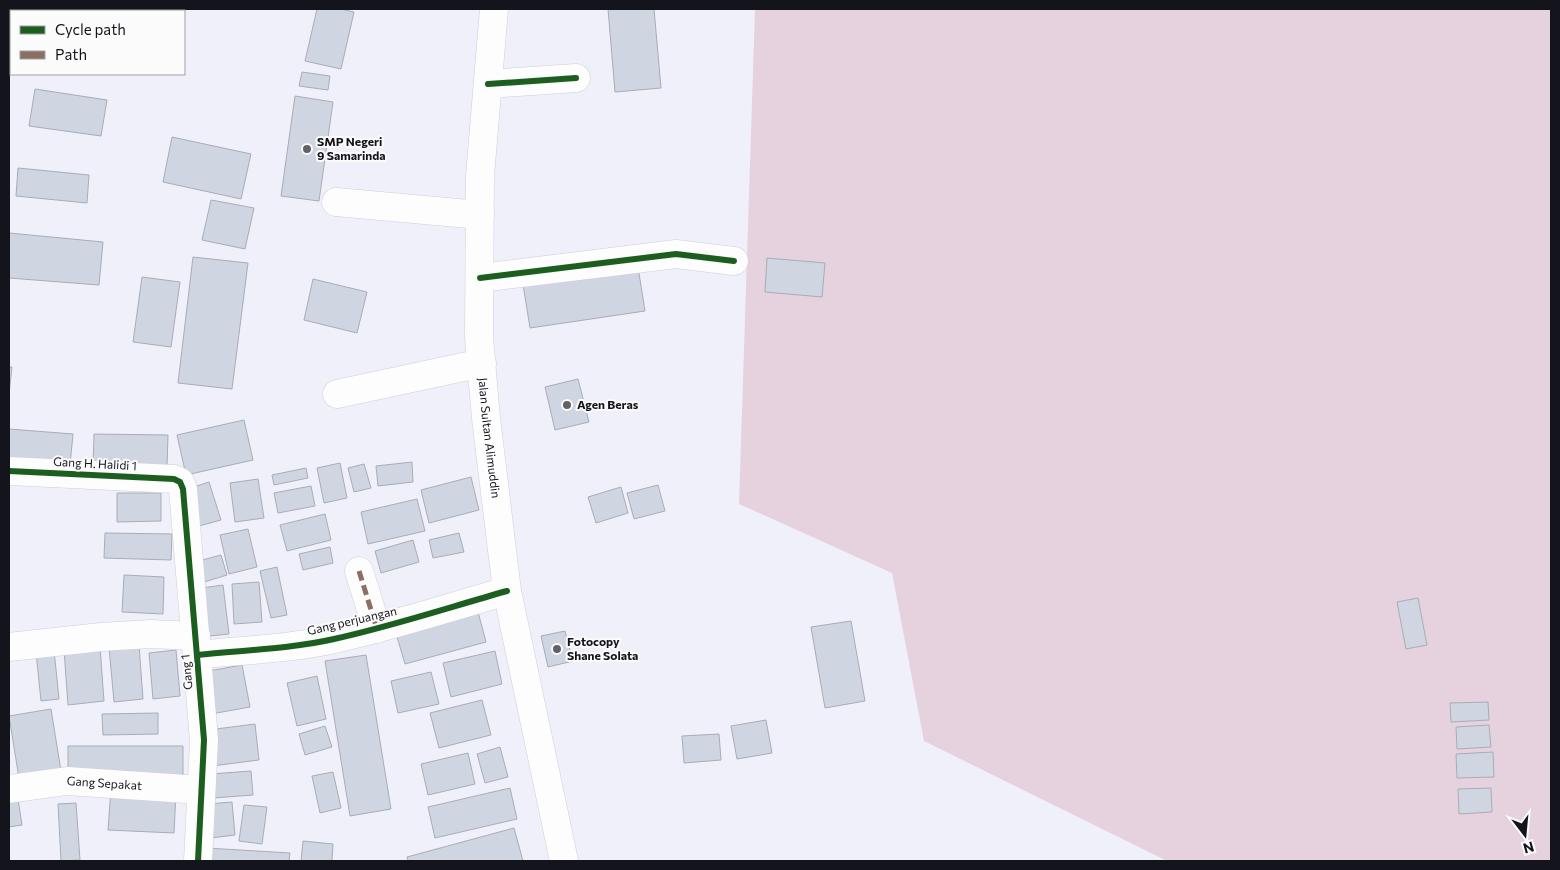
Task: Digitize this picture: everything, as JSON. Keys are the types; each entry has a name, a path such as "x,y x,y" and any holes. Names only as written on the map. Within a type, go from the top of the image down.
{"street":[{"name":"Jalan Sultan Alimuddin","path":"494,9 480,176 480,338 486,418 507,591 564,861"},
{"path":"488,84 576,78"},
{"path":"336,202 480,215"},
{"path":"480,278 676,254 734,261"},
{"path":"337,394 482,363"},
{"name":"Gang H. Halidi 1","path":"9,471 159,478 180,482"},
{"name":"Gang 1","path":"180,482 185,496 204,740 198,861"},
{"path":"358,571 377,629"},
{"name":"Gang perjuangan","path":"9,647 150,634 196,645 290,646 377,629 507,591"},
{"name":"Gang Sepakat","path":"9,789 66,782 201,790"}],"shaded area":[{"path":"755,9 1551,9 1551,861 1167,861 924,741 892,573 739,504"}],"building":[{"path":"317,9 341,9 354,12 341,69 305,61"},
{"path":"608,9 654,9 661,88 615,92"},
{"path":"302,72 330,76 328,90 299,86"},
{"path":"35,89 107,100 101,136 29,126"},
{"name":"SMP Negeri 9 Samarinda","path":"295,96 333,102 319,201 281,196"},
{"path":"172,137 251,154 241,199 163,182"},
{"path":"18,168 89,175 87,203 16,196"},
{"path":"211,200 254,208 245,249 202,240"},
{"path":"9,233 103,242 99,285 9,278"},
{"path":"193,257 248,263 232,389 178,383"},
{"path":"767,258 825,263 822,297 765,292"},
{"path":"638,267 645,311 530,328 523,284"},
{"path":"142,277 180,282 171,347 133,342"},
{"path":"313,279 367,292 357,333 304,320"},
{"path":"9,367 12,367 9,394"},
{"name":"Agen Beras","path":"578,379 589,422 555,430 545,387"},
{"path":"244,420 253,460 186,475 177,435"},
{"path":"9,429 73,434 70,465 9,459"},
{"path":"94,434 168,435 167,468 93,466"},
{"path":"412,462 413,482 378,486 376,466"},
{"path":"340,463 347,498 324,503 317,468"},
{"path":"364,464 371,488 354,492 348,468"},
{"path":"306,468 308,478 274,485 272,475"},
{"path":"471,477 479,510 429,523 421,490"},
{"path":"258,479 264,518 235,522 230,483"},
{"path":"209,482 221,520 199,526 188,489"},
{"path":"658,485 665,511 634,519 627,493"},
{"path":"311,486 315,506 278,513 274,493"},
{"path":"621,487 628,513 596,523 588,497"},
{"path":"117,493 161,493 161,521 117,522"},
{"path":"417,499 425,531 368,544 361,512"},
{"path":"325,514 331,540 287,551 280,525"},
{"path":"248,529 257,567 229,574 220,535"},
{"path":"105,533 172,534 171,560 104,558"},
{"path":"459,533 464,552 433,558 429,540"},
{"path":"413,540 419,562 381,573 375,551"},
{"path":"330,547 333,563 303,570 299,554"},
{"path":"221,555 227,575 201,583 195,562"},
{"path":"277,567 287,615 271,618 260,571"},
{"path":"124,575 164,577 163,614 122,612"},
{"path":"259,582 262,622 234,624 232,584"},
{"path":"223,585 229,634 200,637 194,589"},
{"path":"1418,598 1427,645 1406,649 1397,602"},
{"path":"477,608 486,642 405,664 395,630"},
{"path":"851,621 865,701 825,708 811,627"},
{"name":"Fotocopy Shane Solata","path":"565,631 573,661 548,667 541,636"},
{"path":"139,645 143,699 114,702 109,647"},
{"path":"100,647 104,701 68,705 64,650"},
{"path":"54,650 59,699 41,701 36,652"},
{"path":"176,650 180,696 153,699 149,653"},
{"path":"495,651 502,684 451,697 443,663"},
{"path":"366,655 391,809 350,816 325,661"},
{"path":"242,665 250,707 211,714 203,672"},
{"path":"431,672 439,704 398,713 391,681"},
{"path":"317,676 326,719 297,726 287,683"},
{"path":"482,700 491,735 439,748 430,713"},
{"path":"1488,702 1489,720 1451,722 1450,703"},
{"path":"51,709 61,771 19,778 9,716"},
{"path":"158,713 158,734 103,735 102,714"},
{"path":"766,720 772,753 737,759 731,726"},
{"path":"255,724 259,760 212,766 208,730"},
{"path":"1489,725 1491,747 1457,749 1456,727"},
{"path":"325,726 332,747 305,755 299,734"},
{"path":"719,734 721,760 684,763 682,736"},
{"path":"68,746 183,746 183,778 68,779"},
{"path":"500,747 508,777 485,783 477,754"},
{"path":"1493,752 1494,777 1457,778 1456,754"},
{"path":"468,753 475,784 428,795 421,764"},
{"path":"251,771 253,795 213,798 211,774"},
{"path":"333,772 341,808 320,813 312,776"},
{"path":"510,788 517,819 435,838 428,807"},
{"path":"1491,788 1492,812 1459,814 1458,789"},
{"path":"111,789 176,792 174,833 108,830"},
{"path":"18,799 22,825 9,827 9,801"},
{"path":"232,802 235,835 211,838 208,804"},
{"path":"76,803 80,860 61,861 58,804"},
{"path":"244,805 267,807 262,844 239,841"},
{"path":"514,828 523,861 408,861 407,857"},
{"path":"303,841 333,844 332,861 301,861"},
{"path":"207,848 290,853 289,861 206,861"}],"marked path":[{"path":"359,571 377,629"}],"cycle path":[{"path":"488,84 576,78"},
{"path":"480,278 676,254 734,261"},
{"path":"9,471 174,479 180,482 183,489 204,740 198,861"},
{"path":"197,655 283,647 334,639 507,591"}],"place":[{"name":"SMP Negeri 9 Samarinda","path":"307,149"},
{"name":"Agen Beras","path":"567,405"},
{"name":"Fotocopy Shane Solata","path":"557,649"}]}
